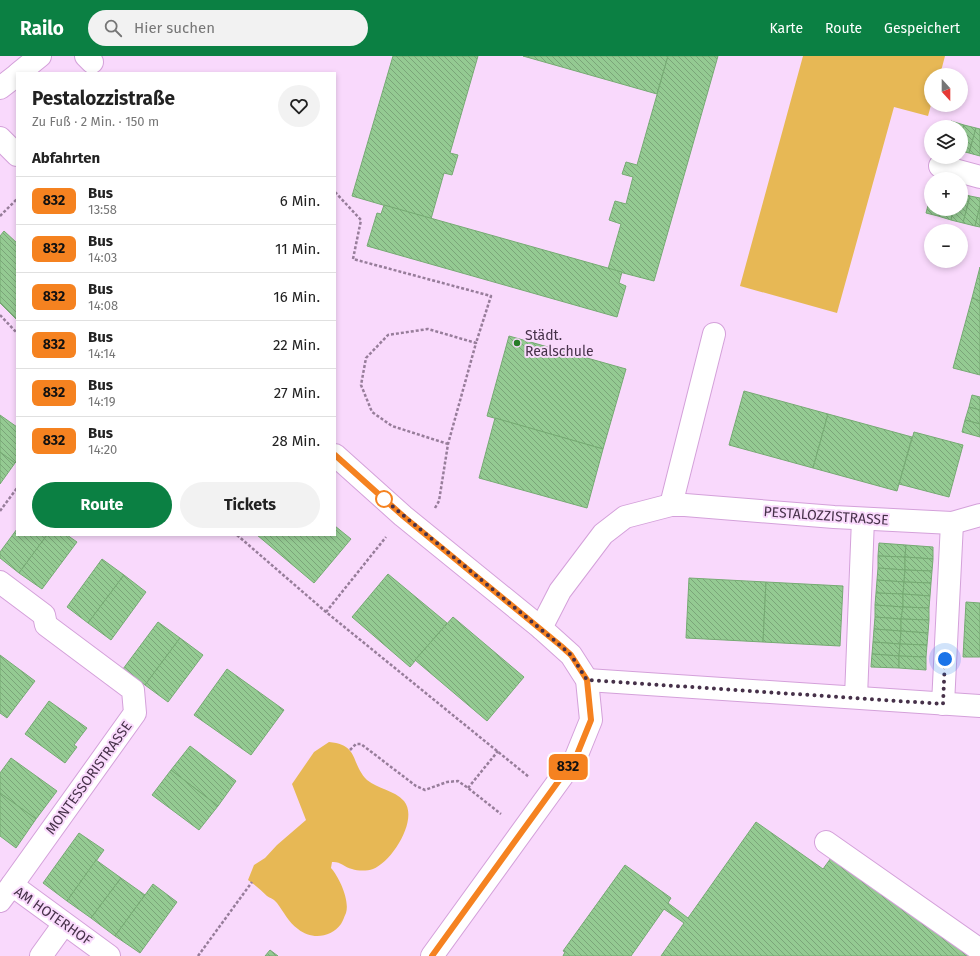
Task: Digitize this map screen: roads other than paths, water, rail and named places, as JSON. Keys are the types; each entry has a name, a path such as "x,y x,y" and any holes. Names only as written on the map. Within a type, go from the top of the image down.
{"street":[{"path":"20,72 40,56"},
{"path":"0,88 16,76"},
{"path":"940,166 980,177"},
{"path":"671,505 714,334"},
{"path":"336,456 403,516 541,628 571,655 587,680 591,720 576,757 432,956"},
{"name":"PESTALOZZISTRASSE","path":"541,628 560,591 603,534 625,517 671,505 863,519 952,523 980,515"},
{"path":"856,697 863,519"},
{"path":"943,704 952,523"},
{"name":"MONTESSORISTRASSE","path":"0,582 44,615 46,624 132,690 135,713 6,893"},
{"path":"587,680 980,706"},
{"path":"826,842 980,950"},
{"name":"AM HOTERHOF","path":"6,893 64,924 109,956"},
{"path":"41,956 64,924"}],"place":[{"name":"Städt. Realschule","path":"517,343"}]}
